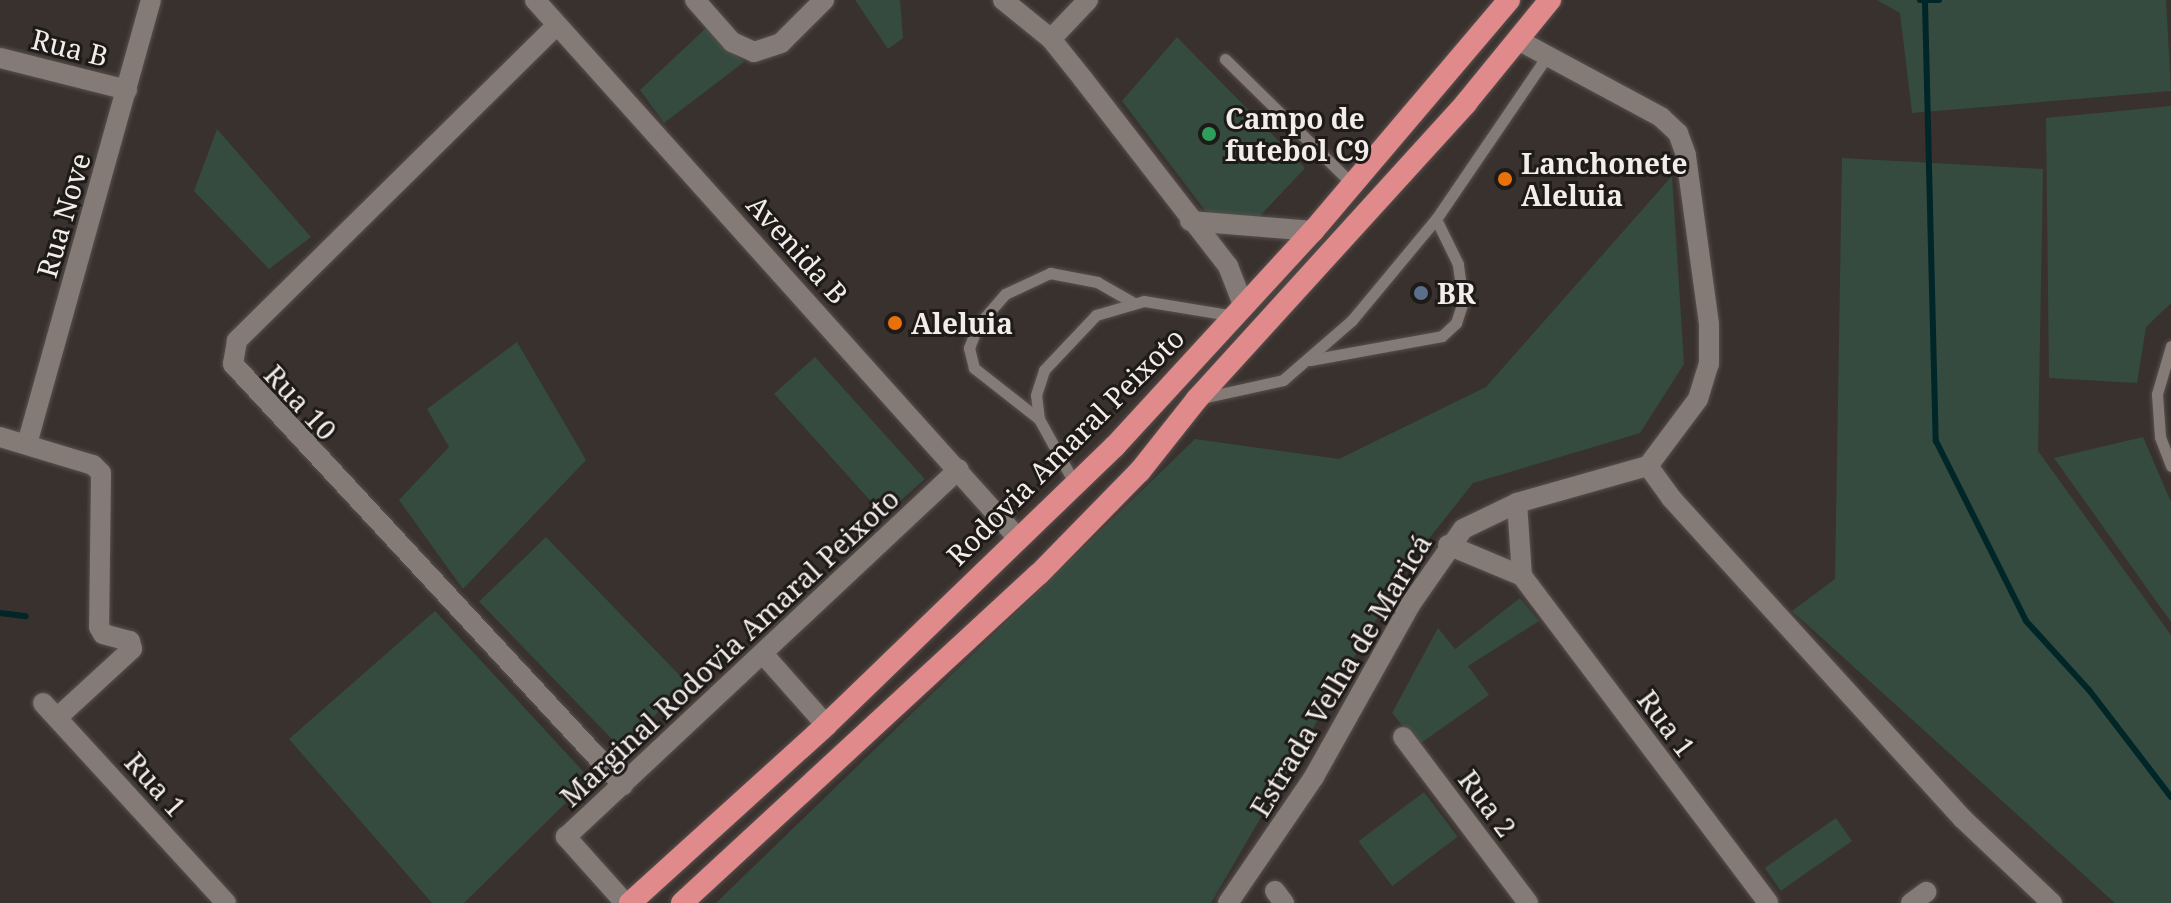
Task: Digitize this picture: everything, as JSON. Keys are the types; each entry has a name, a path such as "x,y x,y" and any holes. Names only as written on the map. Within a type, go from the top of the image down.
{"highway":[{"name":"Rodovia Amaral Peixoto","path":"628,903 826,725 1017,537 1076,486 1313,231 1509,0"},
{"name":"Rodovia Amaral Peixoto","path":"682,903 1039,574 1140,471 1197,399 1518,40 1550,0"}],"street":[{"name":"Rua Nove","path":"27,444 151,0"},
{"name":"Avenida B","path":"535,0 1017,537"},
{"path":"695,0 732,42 754,52 781,43 824,0"},
{"path":"1003,0 1051,39 1228,266 1240,312"},
{"path":"1051,39 1088,0"},
{"name":"Rua 10","path":"557,25 237,341 233,364 623,785"},
{"path":"1518,40 1661,117 1678,133 1686,155 1709,324 1709,364 1698,399 1648,466 1671,498 1962,818 2052,903"},
{"name":"Rua B","path":"0,58 127,90"},
{"path":"1190,221 1313,231"},
{"path":"0,437 27,444"},
{"name":"Rua 1","path":"27,444 93,465 102,478 99,627 132,646 50,710 226,903"},
{"name":"Estrada Velha de Maricá","path":"1228,903 1314,777 1448,545 1486,515 1517,503 1648,466"},
{"name":"Marginal Rodovia Amaral Peixoto","path":"628,903 566,837 765,656 959,469"},
{"path":"1448,545 1522,576 1517,503"},
{"name":"Rua 1","path":"1522,576 1768,903"},
{"path":"765,656 826,725"},
{"name":"Rua 2","path":"1403,737 1528,903"}],"lane":[{"path":"1197,399 1283,380 1309,361 1352,320 1436,219 1547,56"},
{"path":"1225,59 1353,185"},
{"path":"1309,361 1442,336 1456,323 1463,301 1458,264 1436,219"},
{"path":"1039,419 974,368 969,348 978,325 1005,294 1050,273 1097,282 1132,302 1240,312"},
{"path":"1076,486 1039,419 1036,395 1044,370 1096,315 1132,302"},
{"path":"2171,346 2157,394 2160,437 2171,466"}],"green space":[{"path":"855,0 900,0 903,38 888,49"},
{"path":"1877,0 2166,0 2171,91 1912,113 1900,13"},
{"path":"706,28 744,62 664,123 640,90"},
{"name":"Campo de futebol C9","path":"1177,37 1305,168 1258,218 1207,213 1122,101"},
{"path":"2171,106 2171,303 2146,327 2137,383 2049,378 2046,118"},
{"path":"217,129 311,237 269,269 194,191"},
{"path":"1842,158 2043,169 2038,451 2171,635 2171,903 2115,903 1792,611 1835,579"},
{"path":"1672,176 1684,364 1640,433 1473,483 1408,565 1211,903 716,903 1195,439 1339,459 1486,387"},
{"path":"517,342 586,460 463,589 399,500 449,447 427,409"},
{"path":"815,357 925,479 884,516 774,394"},
{"path":"2143,437 2171,502 2171,622 2054,458"},
{"path":"546,537 688,684 621,748 479,602"},
{"path":"1520,598 1539,621 1468,666 1489,695 1418,745 1392,713 1438,628 1455,649"},
{"path":"435,611 590,779 464,903 432,903 289,739"},
{"path":"1424,792 1458,837 1392,886 1359,841"},
{"path":"1836,818 1852,841 1781,891 1765,868"}],"waterway":[{"path":"1920,0 1939,0"},
{"path":"1925,3 1936,441 2026,621 2089,690 2171,797"},
{"path":"0,613 26,616"}],"place":[{"name":"Campo de futebol C9","path":"1209,134"},
{"name":"Lanchonete Aleluia","path":"1505,179"},
{"name":"BR","path":"1421,293"},
{"name":"Aleluia","path":"895,323"}]}
